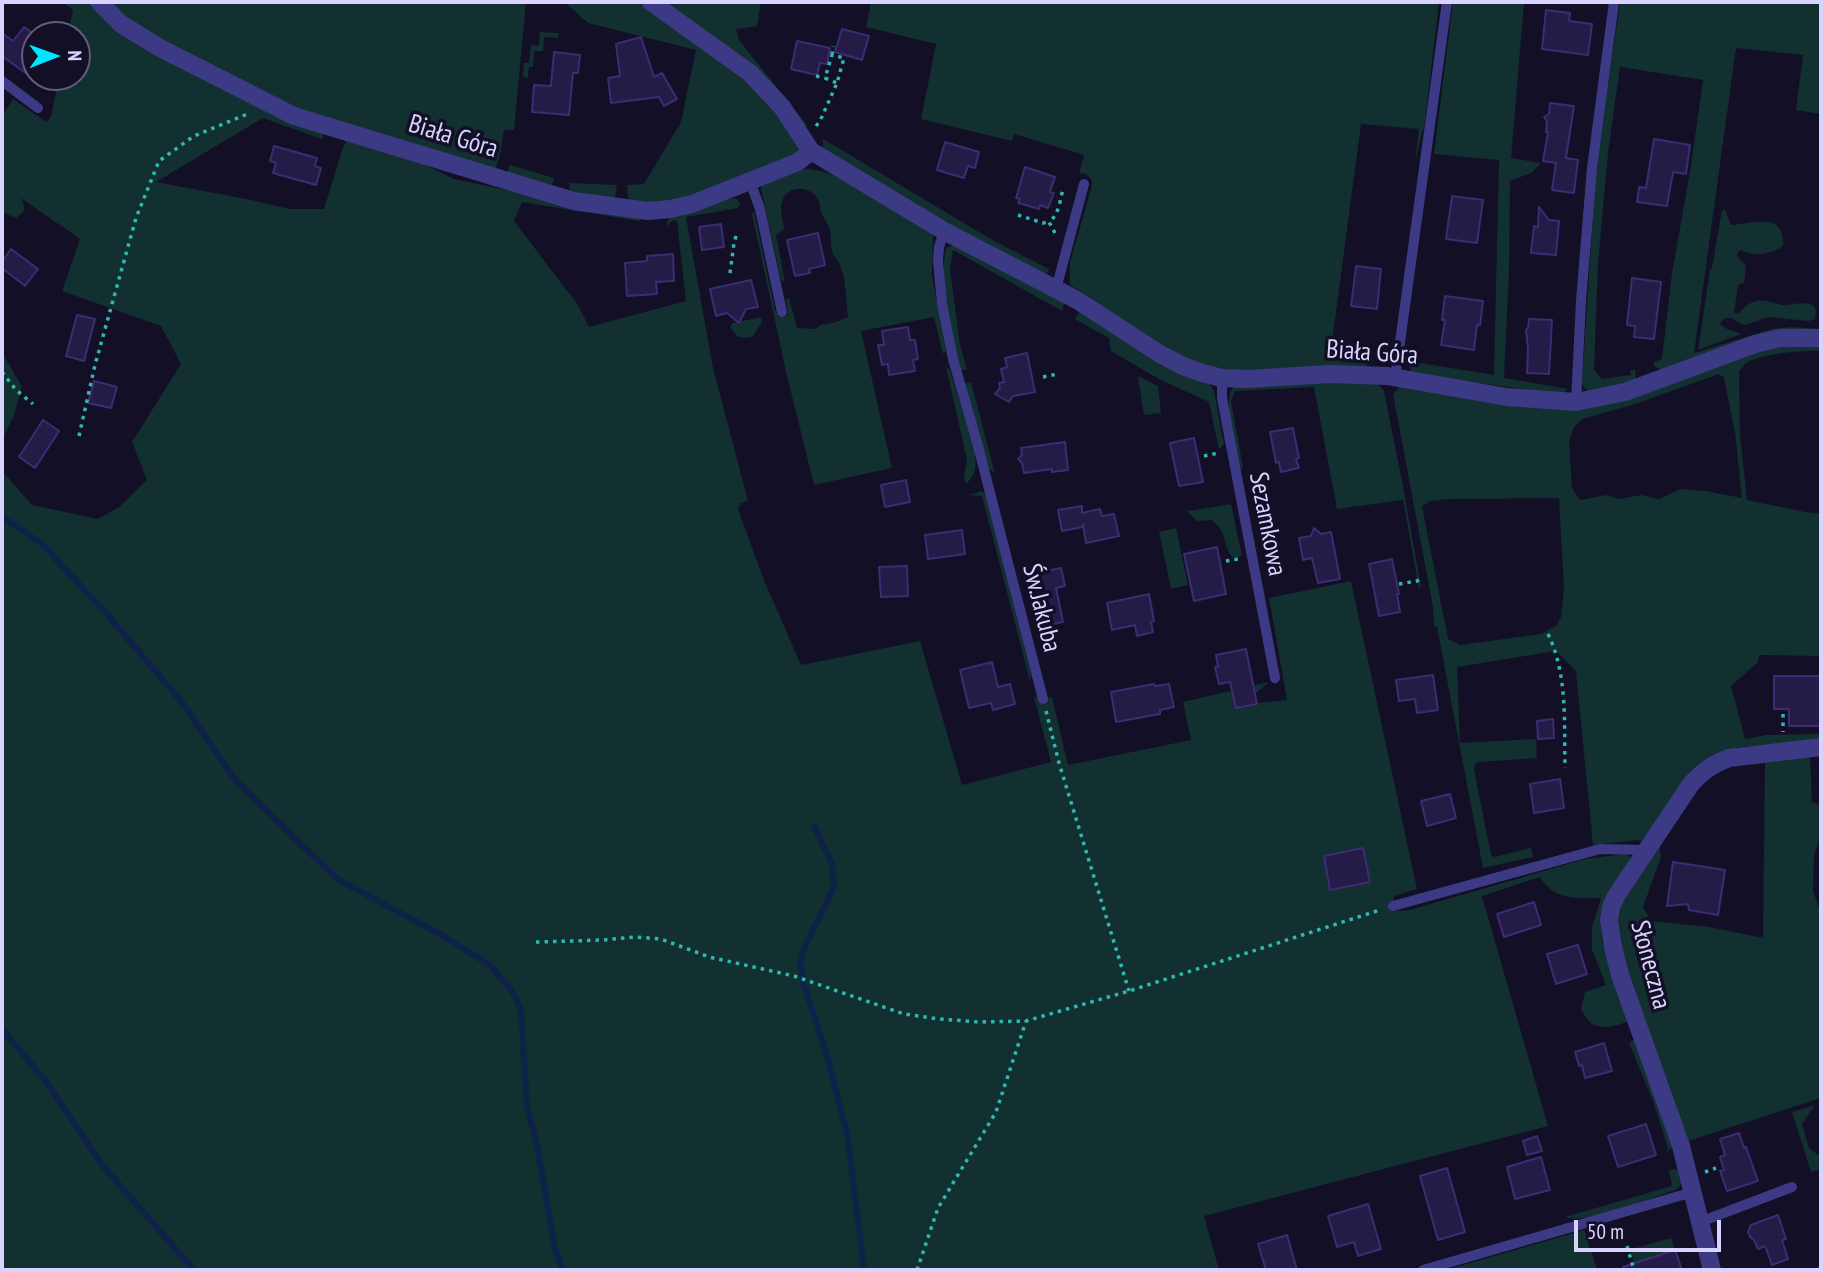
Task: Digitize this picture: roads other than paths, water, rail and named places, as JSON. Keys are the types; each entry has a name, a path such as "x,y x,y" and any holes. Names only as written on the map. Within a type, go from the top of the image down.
{"street":[{"name":"Biała Góra","path":"99,2 121,24 160,48 295,116 574,201 648,211 670,209 692,204 798,162 811,151 944,232 1077,300 1160,354 1183,366 1222,378 1331,374 1395,378 1507,397 1576,402 1625,391 1755,344 1780,338 1821,338"},
{"path":"651,2 750,73 782,107 811,151"},
{"name":"Słoneczna","path":"1713,1270 1681,1146 1620,975 1610,933 1611,907 1691,784 1702,772 1729,758 1821,747"}],"lane":[{"path":"1395,378 1447,2"},
{"path":"1576,402 1592,169 1614,2"},
{"path":"2,81 38,108"},
{"path":"750,181 760,209 782,312"},
{"path":"1056,289 1084,184"},
{"name":"Św.Jakuba","path":"944,232 937,261 953,359 1043,699"},
{"name":"Sezamkowa","path":"1222,378 1222,398 1275,678"},
{"path":"1394,906 1600,849 1647,850"},
{"path":"1700,1222 1792,1187"},
{"path":"1423,1270 1693,1192"}],"waterway":[{"path":"2,517 41,543 105,612 181,701 235,780 337,879 440,934 491,966 512,991 521,1010 527,1107 537,1145 555,1249 563,1270"},
{"path":"814,826 832,864 834,887 800,960 803,981 827,1056 847,1133 864,1270"},
{"path":"2,1029 47,1083 103,1166 194,1270"}]}
